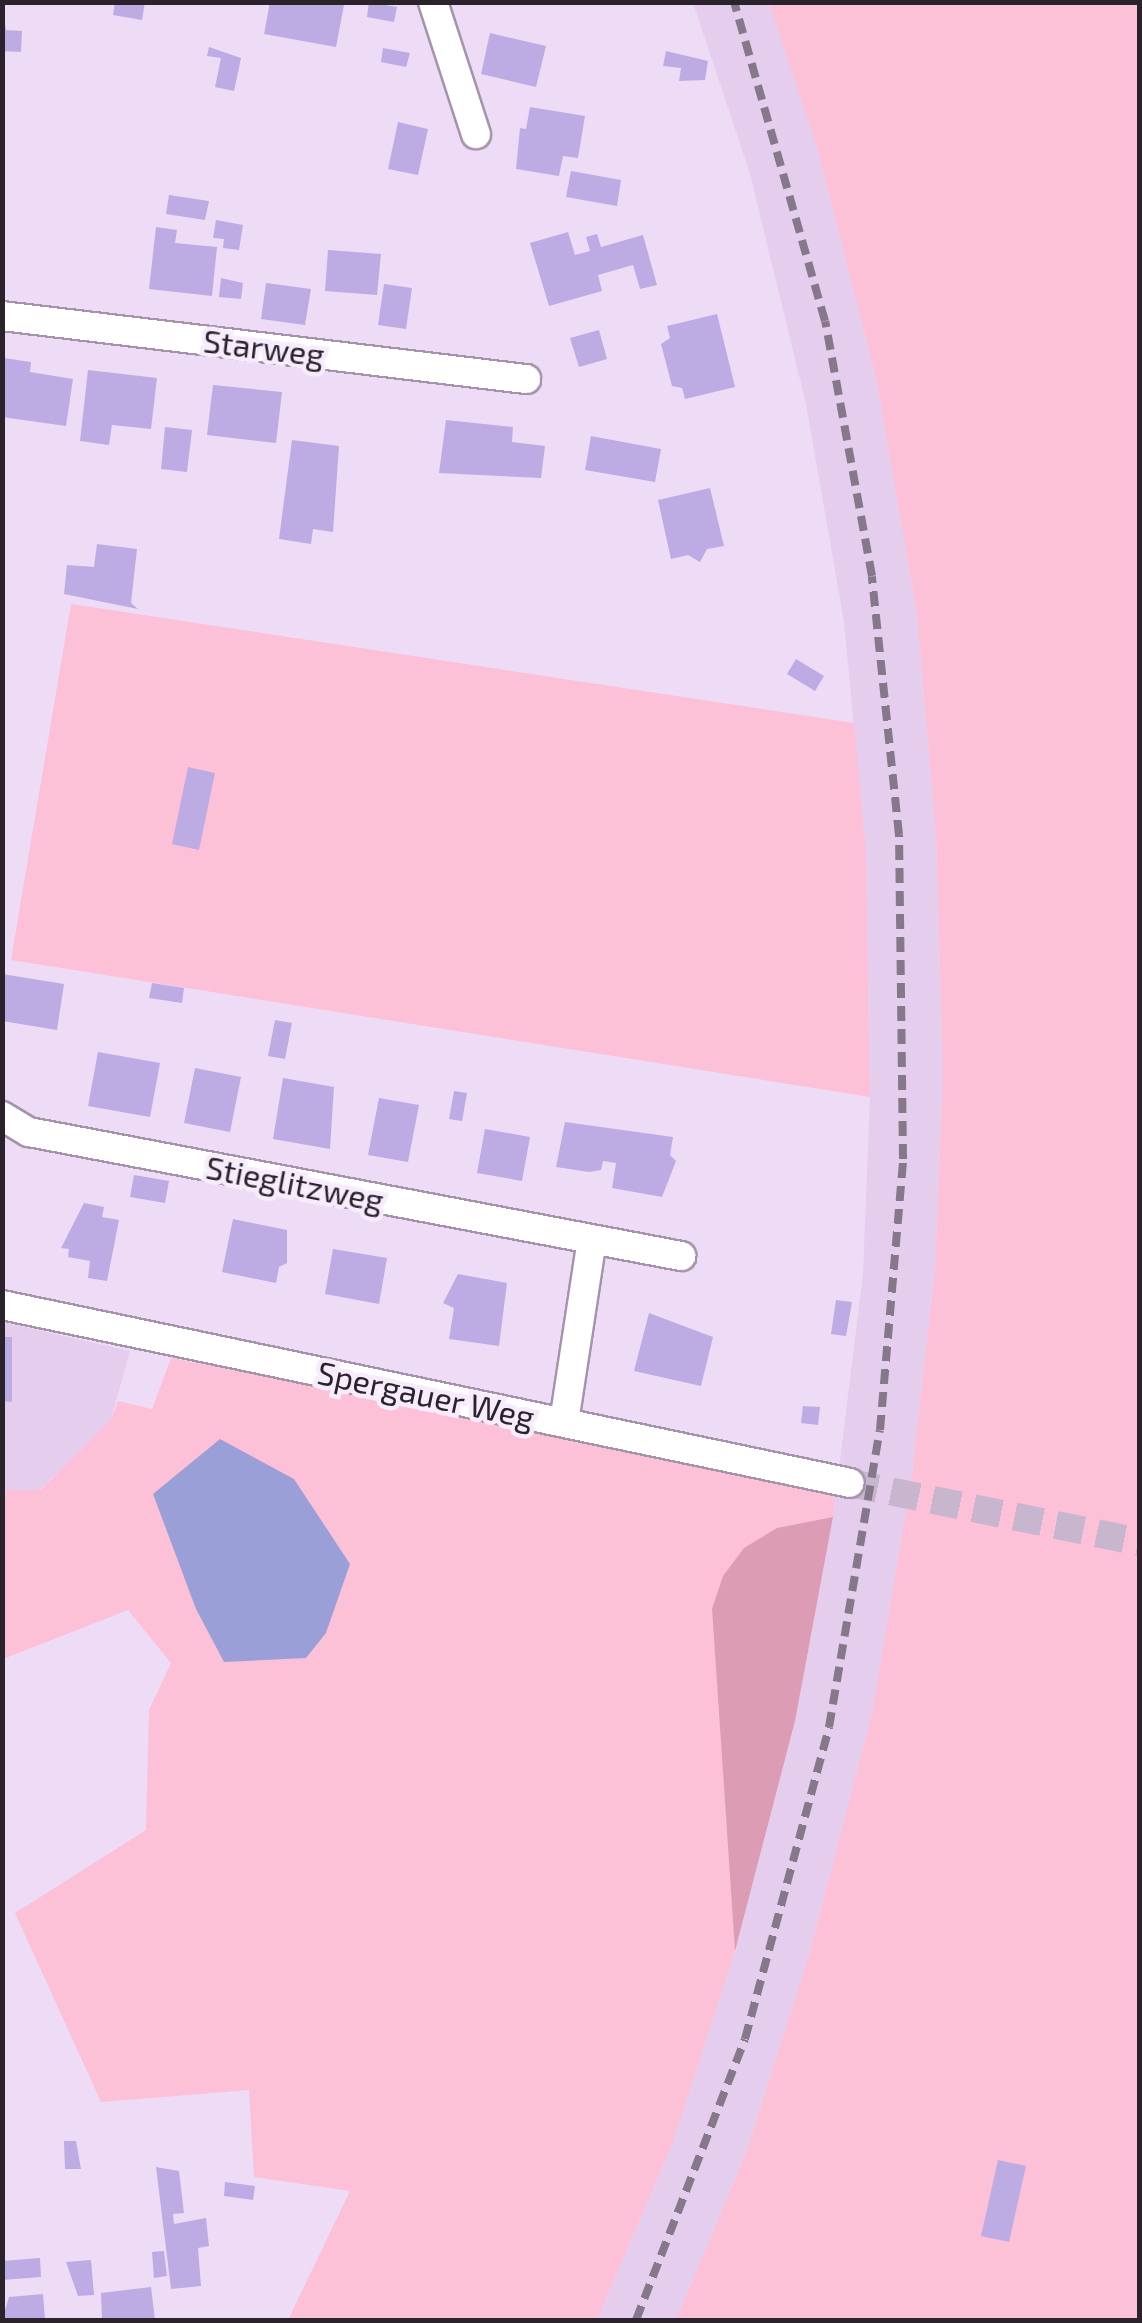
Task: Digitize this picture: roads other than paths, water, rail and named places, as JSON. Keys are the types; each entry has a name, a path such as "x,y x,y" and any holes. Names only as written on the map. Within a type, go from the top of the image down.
{"street":[{"path":"433,2 476,134"},
{"name":"Starweg","path":"2,316 526,379"},
{"name":"Stieglitzweg","path":"2,1116 29,1132 681,1256"},
{"path":"564,1422 592,1240"},
{"name":"Spergauer Weg","path":"2,1305 850,1483"}],"water":[{"path":"220,1439 294,1479 350,1564 326,1633 306,1658 224,1662 196,1609 153,1494"}],"tunnel":[{"path":"850,1483 1140,1542"}],"railway":[{"path":"636,2320 745,2039 829,1727 880,1430 903,1159 899,835 872,576 825,321 734,2"}]}
